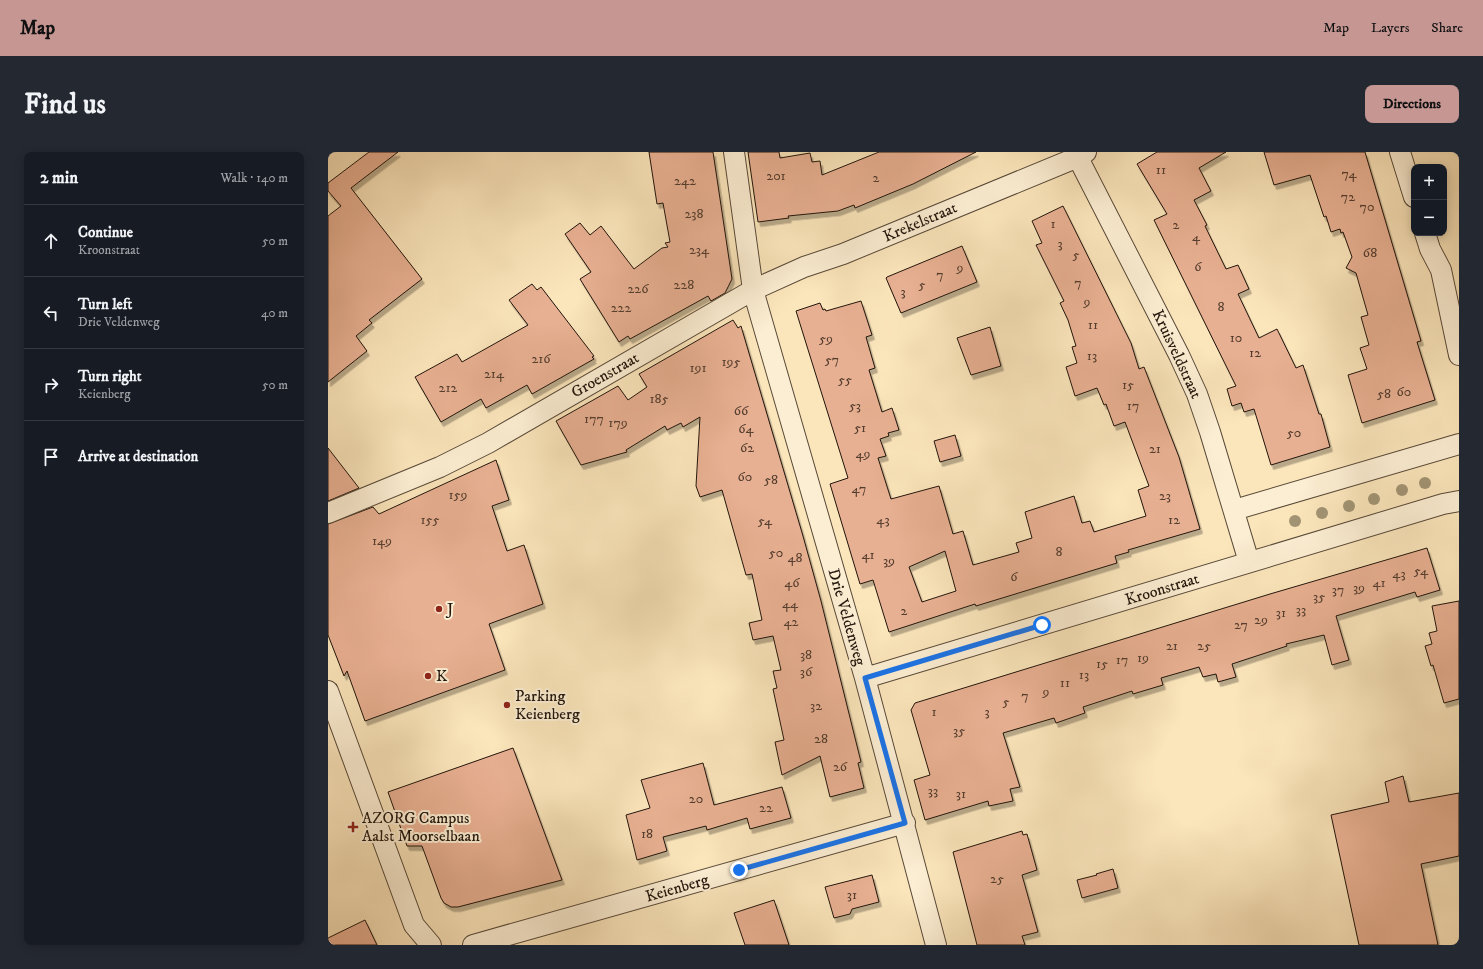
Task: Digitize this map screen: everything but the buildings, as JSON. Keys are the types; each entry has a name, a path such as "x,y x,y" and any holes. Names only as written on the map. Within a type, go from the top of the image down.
{"street":[{"path":"734,152 753,290"},
{"path":"1400,152 1411,187"},
{"name":"Krekelstraat","path":"753,290 804,267 843,254 1080,154"},
{"name":"Kruisveldstraat","path":"1080,154 1197,394 1249,562"},
{"path":"1426,236 1430,249 1441,270 1459,355"},
{"name":"Groenstraat","path":"328,513 440,468 488,443 753,290"},
{"name":"Drie Veldenweg","path":"753,290 865,678 905,823 936,945"},
{"path":"1234,510 1459,444"},
{"name":"Kroonstraat","path":"865,678 1443,504 1459,501"},
{"path":"328,690 414,925 430,945"},
{"name":"Keienberg","path":"473,945 905,823"}],"place":[{"name":"J","path":"439,609"},
{"name":"K","path":"428,676"},
{"name":"Parking Keienberg","path":"507,705"},
{"name":"AZORG Campus Aalst Moorselbaan","path":"353,827"}],"route":[{"path":"739,870 905,823 865,678 1042,625"}]}
